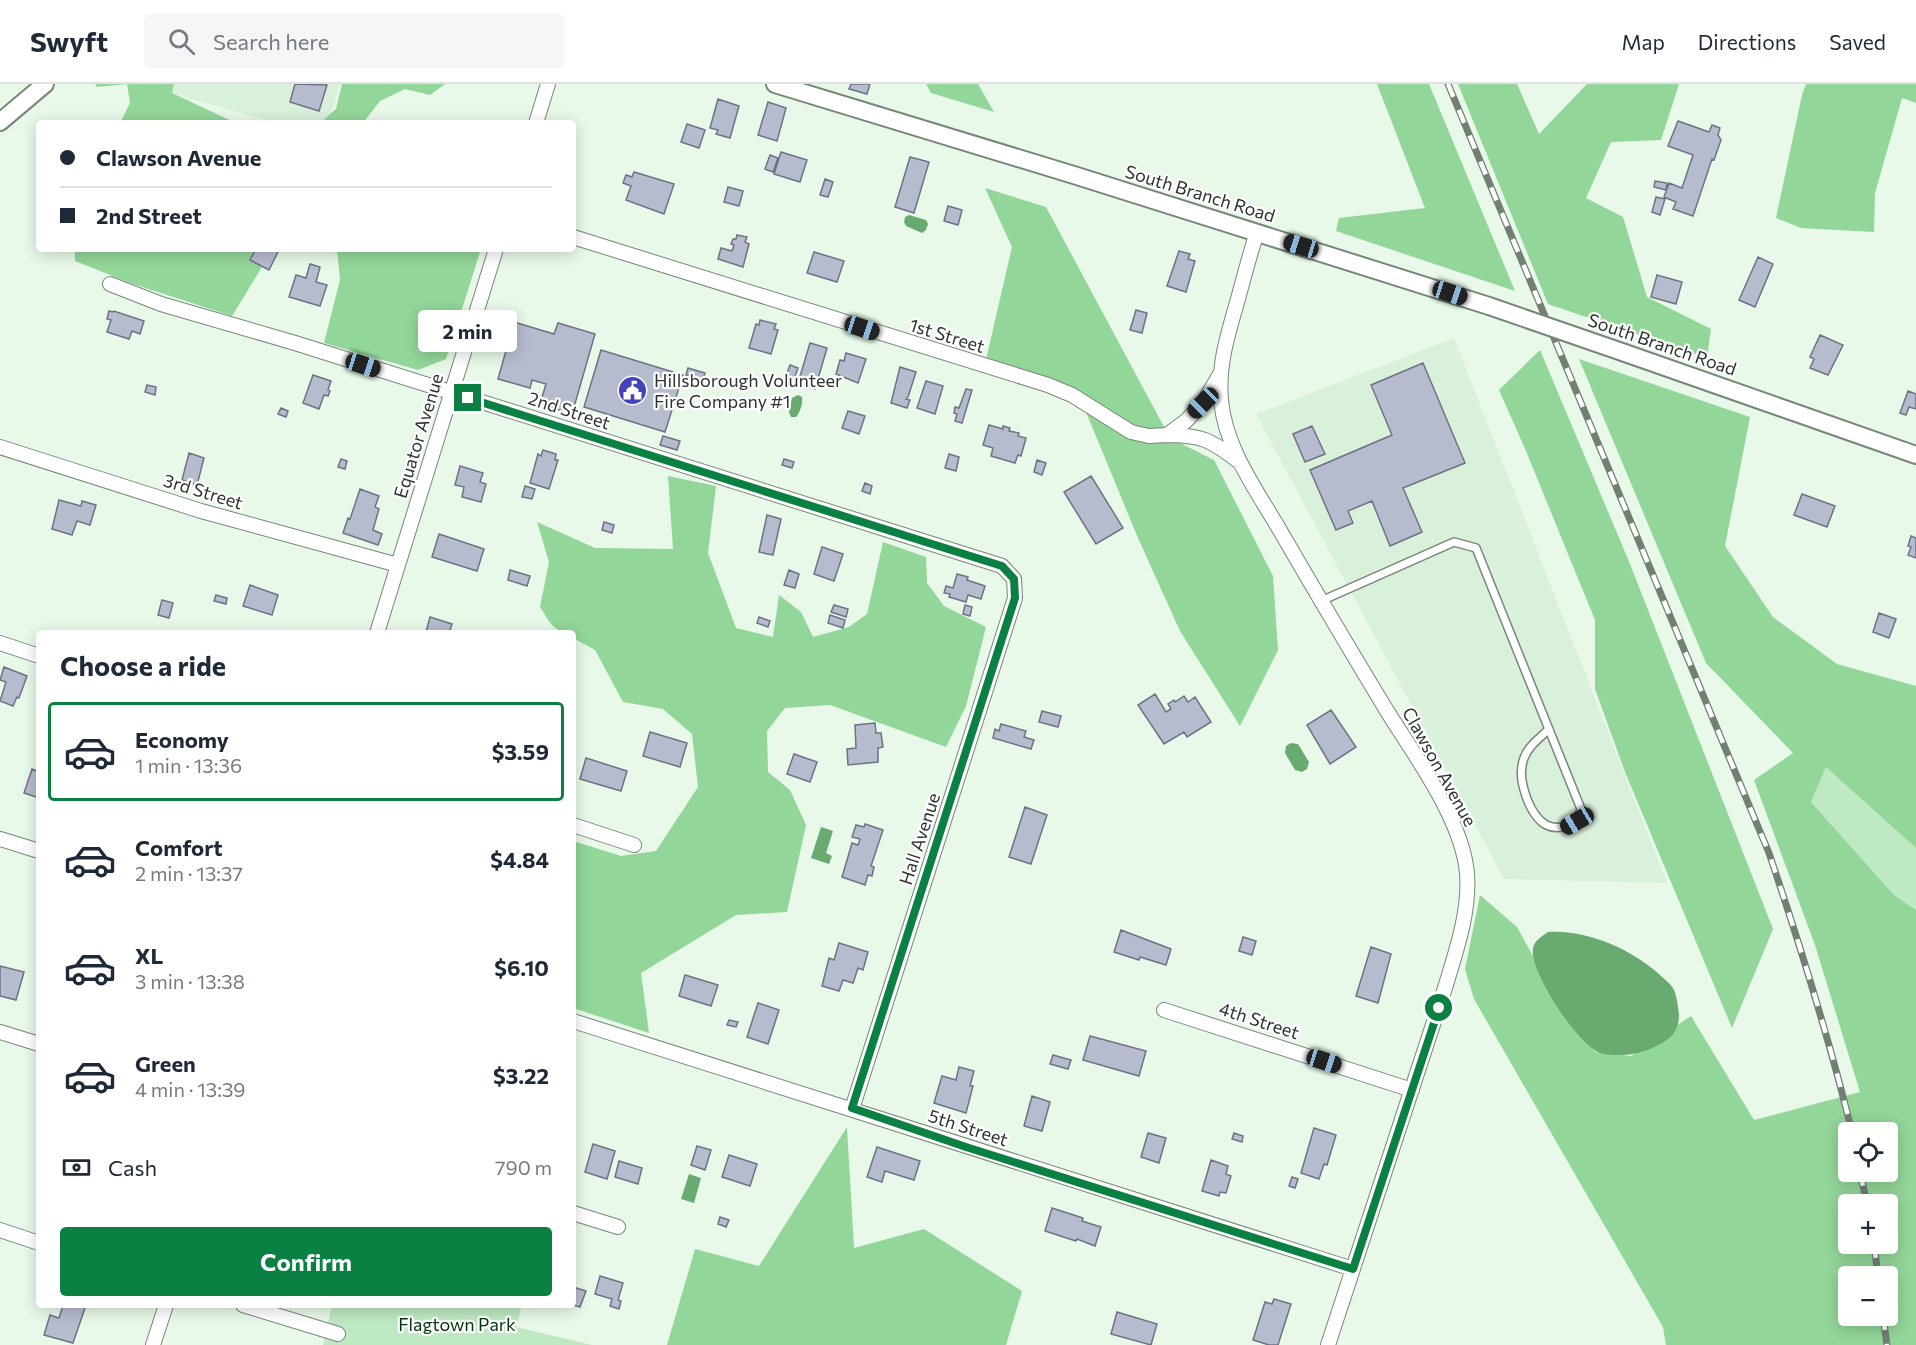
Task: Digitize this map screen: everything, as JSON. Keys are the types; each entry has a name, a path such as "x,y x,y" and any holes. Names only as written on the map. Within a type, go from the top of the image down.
{"street":[{"path":"537,120 548,84"},
{"name":"South Branch Road","path":"775,84 1489,306 1916,455"},
{"path":"0,122 42,85"},
{"name":"Clawson Avenue","path":"1257,232 1224,350 1221,372 1223,415 1227,433 1240,462 1443,804 1458,834 1467,872 1461,933 1445,988 1328,1345"},
{"name":"1st Street","path":"576,238 1048,386 1072,395 1131,432 1149,436 1187,435 1205,439 1216,443 1240,462"},
{"name":"Equator Avenue","path":"378,630 495,252"},
{"name":"2nd Street","path":"110,284 161,304 295,343 1002,566 1014,579"},
{"path":"1167,435 1186,422 1203,403 1221,372"},
{"name":"3rd Street","path":"0,447 201,511 398,565"},
{"name":"Hall Avenue","path":"852,1108 1015,598 1014,579"},
{"path":"0,643 36,655"},
{"path":"576,826 634,845"},
{"path":"0,839 36,850"},
{"name":"4th Street","path":"1164,1010 1412,1090"},
{"name":"5th Street","path":"576,1022 1353,1269"},
{"path":"0,1032 36,1043"},
{"path":"576,1214 618,1227"},
{"path":"0,1230 36,1242"},
{"path":"153,1345 165,1308"},
{"path":"253,1308 338,1334"}],"lane":[{"path":"1321,601 1454,542 1476,548 1549,729 1581,809 1577,821 1567,827 1554,828 1541,823 1533,813 1522,784 1522,770 1527,752 1549,729"}],"shaded area":[{"path":"95,84 127,84 97,87"},
{"path":"127,84 174,84 172,93 230,120 122,120 130,103"},
{"path":"160,84 340,84 329,120 267,120 159,90"},
{"path":"342,84 445,84 430,95 405,89 380,101 365,120 323,120 336,109"},
{"path":"926,84 978,84 994,112 931,93"},
{"path":"1377,84 1429,84 1515,291 1336,231 1339,218 1425,208"},
{"path":"1458,84 1517,84 1539,134 1587,84 1679,84 1661,140 1611,142 1586,198 1623,217 1647,297 1711,329 1707,358 1548,304"},
{"path":"1806,84 1916,84 1916,103 1902,98 1875,193 1874,232 1801,228 1776,218"},
{"path":"985,188 1046,207 1170,438 1214,460 1273,576 1278,650 1240,726 1180,631 1138,538 1079,395 985,364 1012,247"},
{"path":"909,215 926,220 928,224 926,230 922,233 906,226 905,217"},
{"path":"75,252 271,252 232,316 133,284 75,261"},
{"path":"337,252 480,252 446,359 418,370 324,343 340,280"},
{"path":"1454,338 1667,883 1504,879 1256,414"},
{"path":"1540,350 1630,564 1773,929 1732,1028 1625,772 1595,689 1595,620 1499,390"},
{"path":"1579,359 1750,417 1725,546 1773,617 1837,664 1916,686 1916,848 1826,767 1811,802 1894,895 1916,910 1916,1345 1666,1345 1663,1327 1474,999 1465,969 1480,895 1517,927 1561,1007 1595,1052 1631,1056 1691,1016 1754,1120 1860,1092 1815,945 1754,780 1793,753 1706,663"},
{"path":"798,395 802,397 801,408 796,417 791,417 789,412 792,398"},
{"path":"668,476 716,486 708,553 736,628 773,637 779,595 801,612 813,637 849,627 867,614 883,542 926,557 927,583 944,606 986,627 966,706 946,747 830,705 785,708 767,731 768,772 790,790 806,825 787,912 736,915 641,973 649,1033 576,1009 576,842 621,856 656,851 698,787 692,734 663,709 623,702 595,650 576,640 576,630 558,630 550,622 540,607 549,562 537,522 595,548 673,549"},
{"path":"1291,743 1298,744 1309,762 1307,769 1302,772 1295,770 1285,753 1286,746"},
{"path":"821,827 833,831 826,853 832,856 829,864 811,858"},
{"path":"1548,932 1578,934 1608,943 1649,966 1672,986 1674,991 1679,1015 1674,1033 1656,1046 1632,1054 1600,1053 1591,1047 1568,1022 1539,973 1533,948 1537,941"},
{"path":"847,1127 854,1248 924,1229 1022,1291 1006,1345 667,1345 695,1249 759,1266"},
{"path":"689,1174 701,1178 694,1203 681,1199"}],"green space":[{"path":"1826,766 1916,848 1916,910 1894,895 1811,802"},
{"name":"Flagtown Park","path":"331,1308 521,1308 516,1327 592,1345 323,1345"}],"building":[{"path":"295,84 327,85 319,111 290,102"},
{"path":"851,84 870,84 867,94 849,89"},
{"path":"718,99 739,106 730,138 716,134 718,130 710,128"},
{"path":"768,102 786,108 777,141 758,135"},
{"path":"1678,121 1709,132 1712,125 1720,128 1718,135 1721,140 1714,160 1712,159 1693,216 1673,209 1676,202 1664,197 1669,183 1682,188 1693,155 1668,146"},
{"path":"687,124 705,130 699,148 681,142"},
{"path":"781,152 807,160 800,182 774,174"},
{"path":"770,155 778,158 773,172 765,169"},
{"path":"910,157 929,162 914,213 895,207"},
{"path":"634,172 674,184 664,214 626,200 631,186 623,183 626,175 632,177"},
{"path":"825,179 833,182 828,197 820,195"},
{"path":"1655,181 1667,183 1666,190 1654,187"},
{"path":"728,187 743,191 739,206 724,202"},
{"path":"1656,197 1665,199 1660,215 1652,212"},
{"path":"948,206 962,210 958,225 944,221"},
{"path":"737,235 747,237 745,242 749,244 743,267 718,259 721,248 732,251 734,245 731,244"},
{"path":"1179,251 1190,254 1188,259 1195,261 1186,292 1167,286"},
{"path":"254,252 278,252 269,270 250,260"},
{"path":"814,252 844,261 837,282 807,273"},
{"path":"1758,257 1773,264 1755,307 1739,300"},
{"path":"310,264 320,267 316,282 327,285 320,306 289,297 296,275 306,278"},
{"path":"1657,275 1682,282 1676,304 1651,297"},
{"path":"1136,310 1147,313 1142,333 1130,330"},
{"path":"109,311 144,321 140,334 132,331 129,339 107,332 111,320 107,319"},
{"path":"760,320 776,324 774,329 778,330 771,354 749,348 756,324 759,325"},
{"path":"514,322 554,334 558,323 595,334 572,414 540,404 546,384 532,380 530,388 498,379"},
{"path":"1820,335 1843,345 1828,375 1810,368 1814,359 1810,357"},
{"path":"810,343 827,348 815,389 798,383"},
{"name":"Hillsborough Volunteer Fire Company #1","path":"601,350 683,375 665,432 584,407"},
{"path":"846,353 866,359 858,383 836,374 840,360 844,361"},
{"path":"1423,363 1465,463 1403,488 1422,532 1390,546 1372,501 1348,511 1353,523 1336,530 1310,470 1392,435 1371,385"},
{"path":"790,365 798,368 793,382 785,379"},
{"path":"900,367 916,372 906,399 910,400 907,408 891,403"},
{"path":"688,368 705,373 703,380 686,375"},
{"path":"313,375 331,381 328,396 324,395 319,409 303,403"},
{"path":"926,381 943,386 935,414 917,408"},
{"path":"147,385 156,387 155,395 145,392"},
{"path":"966,389 972,390 962,423 955,421 957,414 954,413 955,407 959,408"},
{"path":"1908,391 1916,394 1916,409 1909,407 1906,415 1900,413"},
{"path":"281,408 288,411 286,417 278,414"},
{"path":"848,411 865,416 859,434 842,428"},
{"path":"989,425 1003,429 1003,426 1010,428 1009,431 1019,433 1018,436 1026,438 1021,456 1018,455 1015,463 991,456 993,448 983,445"},
{"path":"1312,426 1325,454 1305,462 1293,434"},
{"path":"663,436 680,441 677,450 660,445"},
{"path":"543,450 556,454 555,460 558,460 549,489 530,483 538,454 541,456"},
{"path":"189,453 204,458 197,485 182,480"},
{"path":"949,454 959,457 956,471 945,468"},
{"path":"341,459 347,461 345,469 338,467"},
{"path":"784,459 794,462 792,468 782,465"},
{"path":"1037,460 1046,463 1042,475 1034,472"},
{"path":"460,466 483,473 480,482 486,484 481,502 462,497 464,487 455,485"},
{"path":"1091,476 1123,528 1096,544 1064,492"},
{"path":"865,483 872,486 870,494 862,491"},
{"path":"525,486 535,489 532,499 522,497"},
{"path":"360,489 379,496 375,507 379,509 373,530 382,534 378,545 343,533"},
{"path":"1802,494 1835,506 1827,527 1794,515"},
{"path":"59,500 81,506 82,501 96,505 90,525 77,521 72,535 52,529"},
{"path":"767,515 781,519 773,555 759,552"},
{"path":"604,522 614,525 612,533 602,530"},
{"path":"439,534 484,549 477,571 432,557"},
{"path":"1911,536 1916,538 1916,558 1908,555"},
{"path":"822,547 843,554 834,581 814,574"},
{"path":"510,570 530,576 527,586 508,580"},
{"path":"789,570 799,574 795,588 784,585"},
{"path":"957,574 985,586 981,599 968,595 966,602 949,597 950,594 944,593 946,586 953,588"},
{"path":"250,585 278,595 272,615 243,606"},
{"path":"216,595 227,598 226,604 214,601"},
{"path":"162,600 173,603 169,618 158,615"},
{"path":"834,605 848,609 846,617 831,612"},
{"path":"965,605 972,607 970,616 963,614"},
{"path":"1879,613 1896,619 1889,638 1873,632"},
{"path":"830,615 845,620 843,628 828,623"},
{"path":"430,617 452,624 450,630 427,630"},
{"path":"759,617 770,621 768,627 757,623"},
{"path":"4,667 27,676 19,698 17,697 13,706 0,701 6,682 0,680"},
{"path":"1155,694 1166,712 1171,709 1168,704 1174,700 1175,702 1184,696 1188,702 1195,697 1211,722 1187,737 1184,732 1164,744 1138,705"},
{"path":"1331,710 1356,747 1330,764 1307,725"},
{"path":"1042,711 1061,716 1058,727 1039,722"},
{"path":"875,723 876,733 881,733 883,747 878,748 878,762 848,765 847,749 856,748 855,725"},
{"path":"1001,724 1026,731 1024,737 1034,740 1031,749 993,738 995,729 999,731"},
{"path":"650,732 687,743 680,767 643,756"},
{"path":"794,754 817,762 810,782 787,774"},
{"path":"586,758 627,771 621,791 580,779"},
{"path":"32,769 36,771 36,797 24,793"},
{"path":"1025,807 1047,815 1031,864 1009,857"},
{"path":"865,824 883,830 871,866 874,867 872,876 868,875 865,885 842,877 852,843 858,845 860,839 852,837 856,825 864,827"},
{"path":"1121,930 1171,949 1166,965 1114,952"},
{"path":"1243,937 1256,941 1252,955 1239,951"},
{"path":"839,943 868,952 863,970 858,968 853,983 843,980 839,991 822,986 829,958 834,960"},
{"path":"1371,947 1391,954 1378,1003 1356,996"},
{"path":"0,966 24,972 16,1000 0,996"},
{"path":"685,975 718,985 711,1006 679,996"},
{"path":"758,1003 779,1010 768,1044 747,1037"},
{"path":"729,1020 738,1022 736,1027 727,1025"},
{"path":"1090,1036 1146,1051 1139,1076 1083,1060"},
{"path":"1053,1055 1071,1060 1068,1069 1050,1064"},
{"path":"959,1067 974,1071 970,1086 973,1086 966,1113 934,1103 942,1076 956,1080"},
{"path":"1032,1096 1050,1102 1042,1131 1024,1126"},
{"path":"1314,1128 1336,1135 1327,1165 1324,1164 1319,1179 1301,1173"},
{"path":"1148,1133 1166,1138 1159,1163 1141,1157"},
{"path":"1234,1133 1243,1136 1242,1142 1232,1139"},
{"path":"593,1144 615,1151 607,1179 585,1172"},
{"path":"697,1146 711,1150 705,1170 691,1165"},
{"path":"877,1147 920,1161 914,1180 885,1171 882,1182 867,1177"},
{"path":"729,1155 757,1164 750,1186 722,1177"},
{"path":"1211,1160 1228,1166 1226,1174 1231,1176 1226,1193 1220,1192 1219,1196 1202,1191"},
{"path":"619,1161 642,1168 638,1184 615,1177"},
{"path":"1292,1177 1298,1179 1295,1188 1289,1186"},
{"path":"1052,1208 1083,1218 1082,1221 1101,1227 1095,1246 1045,1231"},
{"path":"720,1217 729,1220 726,1227 718,1224"},
{"path":"600,1276 623,1283 618,1300 621,1301 619,1309 610,1306 612,1299 595,1294"},
{"path":"576,1288 586,1291 580,1307 576,1306"},
{"path":"1274,1299 1291,1304 1278,1345 1269,1345 1253,1340 1265,1302 1272,1304"},
{"path":"62,1308 85,1308 73,1343 44,1335 50,1315 59,1318"},
{"path":"1117,1312 1157,1324 1151,1345 1111,1334"}],"railway":[{"path":"1448,84 1769,853 1834,1062 1849,1122"},
{"path":"1862,1182 1865,1194"},
{"path":"1875,1254 1877,1266"},
{"path":"1884,1326 1887,1345"}],"place":[{"name":"Hillsborough Volunteer Fire Company #1","path":"633,391"}],"route":[{"path":"468,398 1002,566 1014,579 1015,598 852,1108 966,1147 1353,1269 1439,1008"}]}
